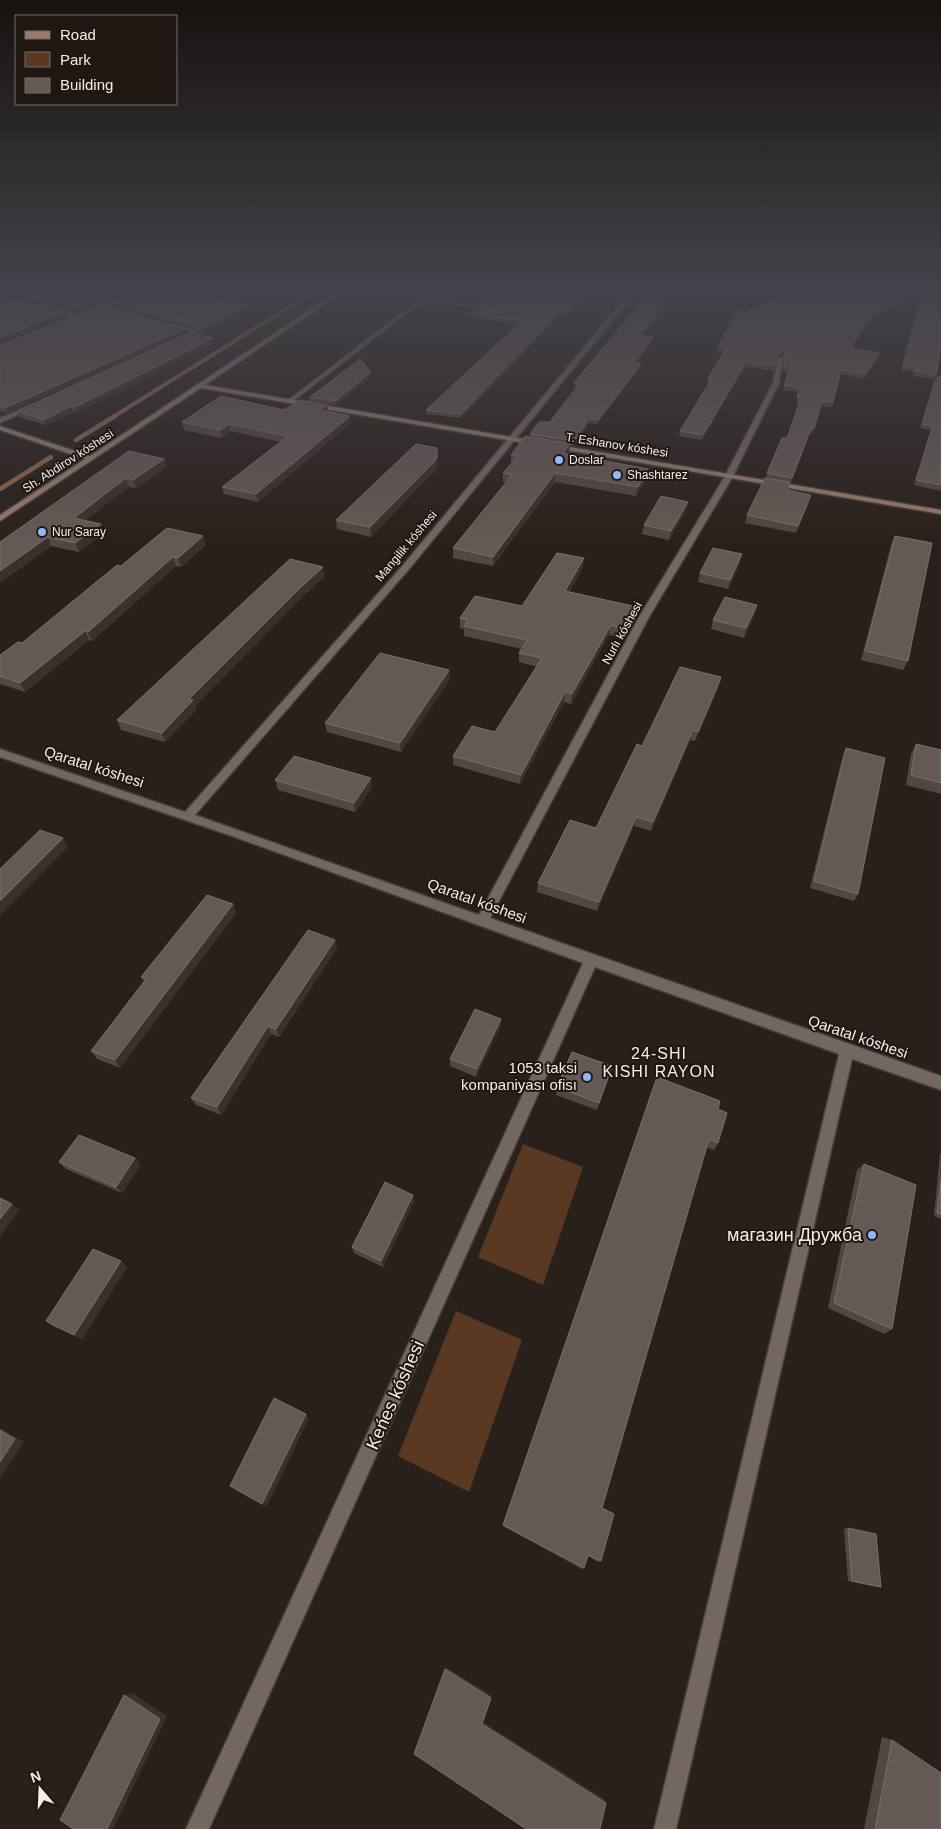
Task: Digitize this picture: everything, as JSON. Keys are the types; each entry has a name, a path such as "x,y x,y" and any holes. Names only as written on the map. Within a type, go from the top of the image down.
{"main road":[{"name":"Sh. Abdirov kóshesi","path":"0,518 220,372"},
{"name":"T. Eshanov kóshesi","path":"200,386 729,474 941,512"},
{"path":"0,428 91,459"}],"street":[{"name":"Mangilik kóshesi","path":"188,816 408,566 566,372"},
{"name":"Nurlı kóshesi","path":"482,921 644,618 729,474 776,383 778,372"},
{"path":"0,421 36,405"},
{"name":"Qaratal kóshesi","path":"0,753 188,816 941,1083"},
{"name":"Keńes kóshesi","path":"197,1829 591,960"},
{"path":"664,1829 847,1051"}],"lane":[{"path":"289,402 327,372"}],"green space":[{"path":"523,1144 583,1167 543,1285 478,1257"},
{"path":"456,1311 522,1340 469,1492 398,1456"}],"building":[{"path":"0,372 86,372 5,408 0,407"},
{"path":"102,372 144,372 75,407 71,406 44,420 17,411"},
{"path":"342,372 371,372 335,401 310,397"},
{"path":"467,372 501,372 461,414 426,410"},
{"path":"583,372 635,372 598,420 590,418 574,441 530,434 539,422 550,422 579,384 574,383"},
{"path":"711,372 740,372 703,435 680,431 712,378 708,378"},
{"path":"788,372 840,372 833,402 822,401 814,429 811,428 792,478 767,473 782,438 787,438 801,398 797,397 800,388 784,385"},
{"path":"921,372 937,372 936,375"},
{"path":"941,376 941,485 916,480 933,425 922,424 936,378"},
{"path":"221,396 284,410 301,400 327,405 320,410 350,416 256,494 222,487 288,436 229,424 220,430 182,422"},
{"path":"525,436 570,444 563,453 648,469 638,487 555,473 493,557 453,548 512,475 503,473 518,456 511,455"},
{"path":"416,444 437,448 437,459 370,527 336,520"},
{"path":"129,451 164,459 133,480 126,478 74,518 101,524 75,543 48,537 0,571 0,542"},
{"path":"765,478 790,482 787,490 811,495 798,526 747,515"},
{"path":"661,496 688,502 671,531 644,525"},
{"path":"167,528 203,536 178,558 173,557 88,632 85,631 20,683 0,676 0,655 18,642 22,643 117,565 121,566"},
{"path":"895,536 932,543 908,661 865,651"},
{"path":"713,548 742,554 730,580 700,573"},
{"path":"557,553 584,558 565,591 633,606 621,628 611,625 572,694 565,692 521,775 453,756 472,726 495,732 542,658 519,653 527,640 464,626 468,620 460,618 475,596 522,606"},
{"path":"290,559 323,567 189,699 193,700 162,733 117,720"},
{"path":"725,597 757,605 746,628 713,620"},
{"path":"380,653 449,670 400,743 325,723"},
{"path":"680,667 721,677 698,732 693,730 653,822 636,817 599,902 538,883 570,820 596,828 637,744 642,746"},
{"path":"916,744 941,750 941,783 911,775"},
{"path":"846,748 885,758 858,894 814,881"},
{"path":"294,756 371,778 354,803 275,780"},
{"path":"40,830 63,838 0,901 0,869"},
{"path":"207,895 233,904 115,1060 91,1051 146,979 141,977"},
{"path":"308,930 335,940 276,1029 268,1026 217,1107 191,1098"},
{"path":"475,1009 501,1019 477,1069 450,1059"},
{"path":"572,1052 612,1066 599,1103 557,1087"},
{"path":"657,1077 720,1101 718,1109 727,1113 718,1143 709,1139 602,1508 614,1514 601,1561 588,1555 584,1568 503,1525"},
{"path":"79,1135 135,1158 116,1187 59,1162"},
{"path":"864,1164 916,1185 892,1329 834,1303"},
{"path":"941,1181 941,1214 937,1213"},
{"path":"385,1182 413,1195 381,1261 352,1247"},
{"path":"0,1198 12,1204 0,1219"},
{"path":"93,1249 121,1261 74,1335 46,1321"},
{"path":"274,1398 306,1414 262,1504 230,1486"},
{"path":"0,1430 15,1439 0,1462"},
{"path":"848,1528 876,1534 881,1587 852,1581"},
{"path":"445,1669 491,1698 482,1724 606,1803 600,1829 526,1829 414,1754"},
{"path":"124,1695 160,1719 107,1829 73,1829 60,1820"},
{"path":"892,1740 941,1773 941,1829 875,1829"}],"waterway":[{"path":"113,417 184,372"},
{"path":"76,440 115,416"},
{"path":"0,489 51,457"}],"place":[{"name":"Doslar","path":"559,460"},
{"name":"Shashtarez","path":"617,475"},
{"name":"Nur Saray","path":"42,532"},
{"name":"1053 taksi kompaniyası ofisı","path":"587,1077"},
{"name":"магазин Дружба","path":"872,1235"}],"district":[{"name":"24-SHI KISHI RAYON","path":"659,1062"}]}
